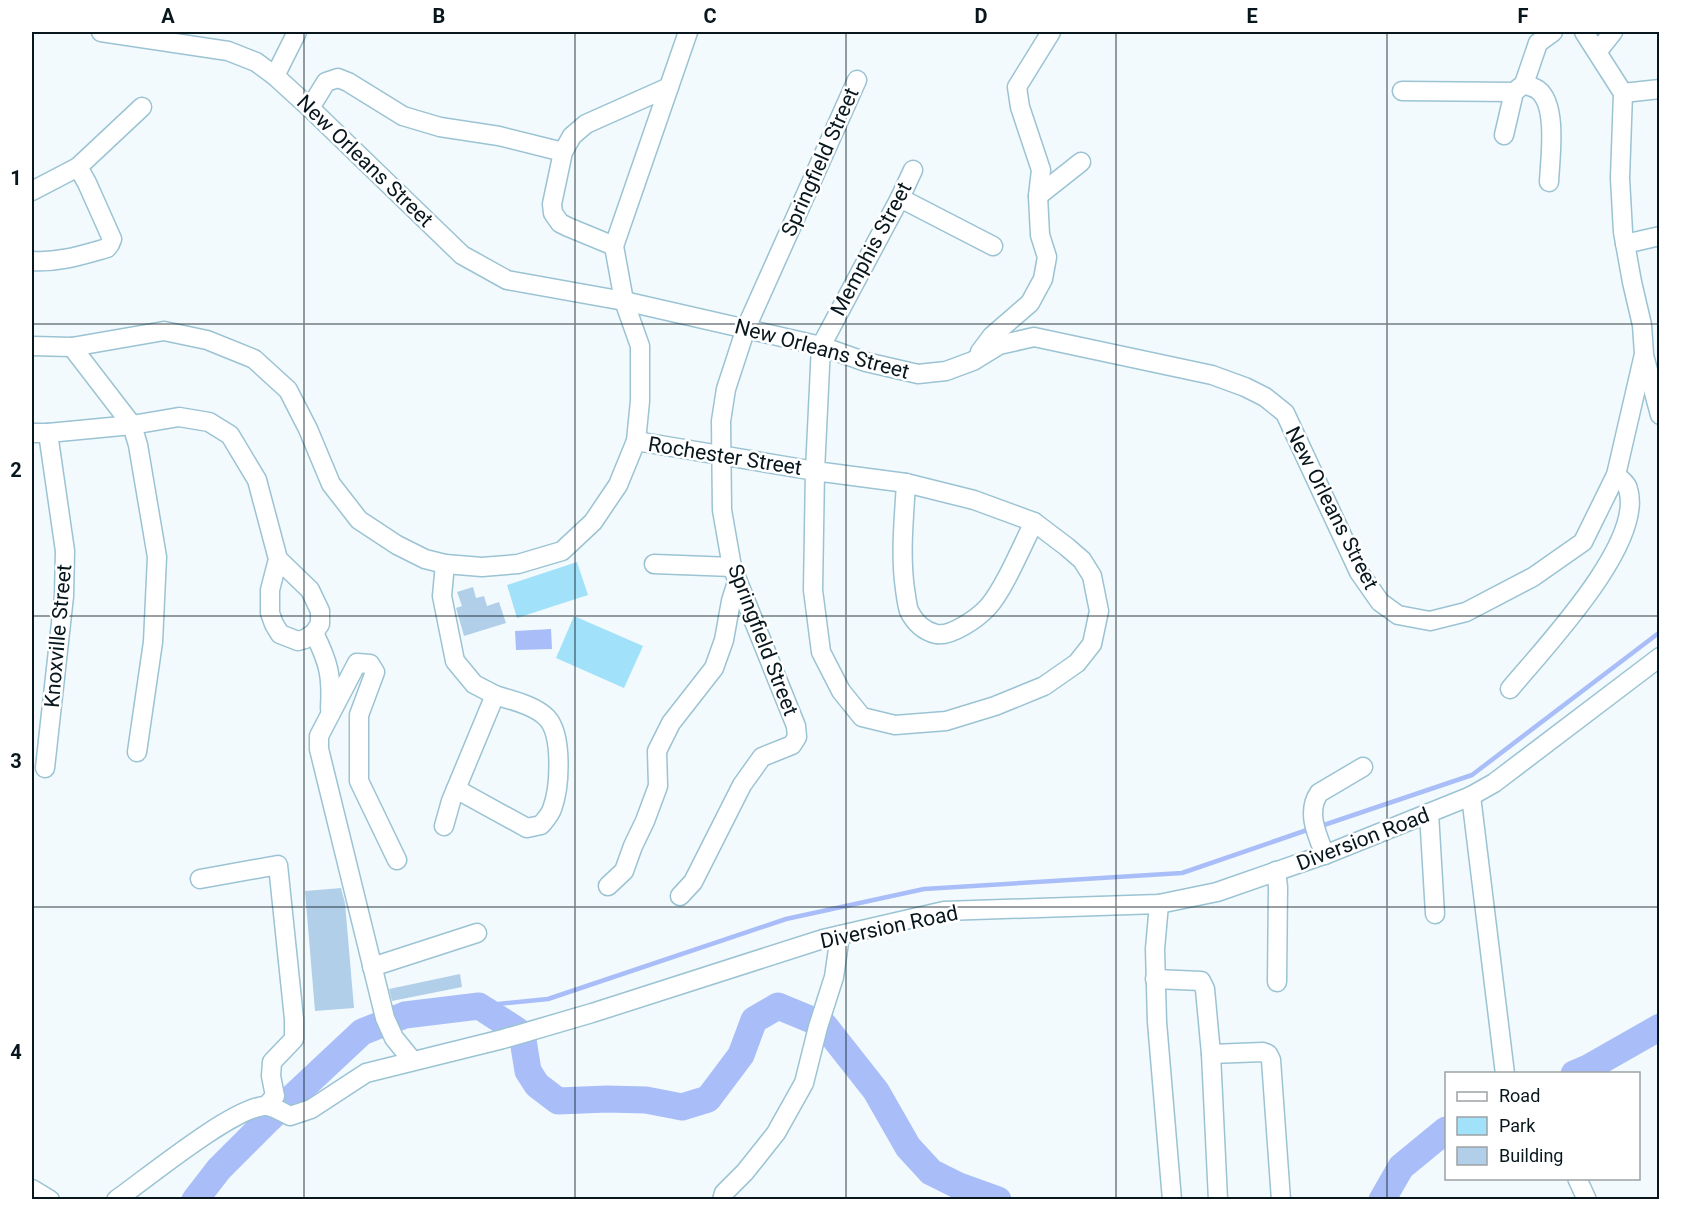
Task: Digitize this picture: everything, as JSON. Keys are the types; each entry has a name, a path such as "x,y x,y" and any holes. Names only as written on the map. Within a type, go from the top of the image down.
{"street":[{"name":"New Orleans Street","path":"101,32 228,51 256,62 276,76 462,255 507,280 624,301 821,345 866,362 918,374 946,371 973,361 999,345 1034,337 1212,375 1245,387 1265,397 1285,413 1359,572 1380,602 1398,615 1430,621 1466,612 1533,577 1583,542 1616,475 1651,323 1632,282 1625,244 1620,178 1623,93"},
{"path":"276,76 297,32"},
{"path":"32,346 72,347 164,331 207,340 254,359 288,390 308,429 331,484 359,520 397,545 425,559 445,564 482,567 518,564 562,551 593,522 618,484 636,441 640,401 640,346 624,301 614,246 688,32"},
{"path":"973,361 992,336 1030,303 1043,279 1047,257 1040,235 1038,196 1041,170 1020,106 1017,87 1051,32"},
{"path":"1504,135 1519,88 1538,43 1553,32"},
{"path":"1584,32 1623,93 1659,89"},
{"path":"1598,51 1612,32"},
{"path":"310,108 326,82 338,78 404,116 440,127 499,136 563,152"},
{"name":"Springfield Street","path":"680,896 693,882 742,785 762,758 792,744 797,737 796,726 734,575 722,510 721,422 726,389 746,328 857,80"},
{"path":"614,246 560,223 553,213 552,204 563,152 572,136 586,124 669,87"},
{"path":"1402,91 1537,89 1550,110 1549,182"},
{"path":"32,191 78,167 142,107"},
{"path":"1038,196 1081,162"},
{"path":"32,261 69,259 107,248 111,244 110,233 78,167"},
{"name":"Memphis Street","path":"815,471 906,483 974,500 1034,522 1082,560 1092,576 1099,611 1092,644 1077,663 1044,686 995,706 946,721 895,725 862,717 841,691 821,652 813,590 815,471 821,345 913,170"},
{"path":"900,198 993,246"},
{"path":"1625,244 1659,236"},
{"path":"72,347 132,425 138,445 157,557 153,642 137,752"},
{"path":"1644,354 1659,415"},
{"path":"40,433 132,425 179,417 209,422 230,435 257,480 278,559 270,590 270,613 274,624 280,634 298,641 305,639 314,633 320,624 320,610 310,590 278,559"},
{"name":"Knoxville Street","path":"40,433 65,551 64,596 45,768"},
{"name":"Rochester Street","path":"636,441 815,471"},
{"path":"1510,689 1594,587 1624,536 1630,500 1628,486 1616,475"},
{"path":"906,483 902,555 908,610 922,629 932,633 949,634 966,625 987,608 998,593 1034,522"},
{"path":"445,564 442,596 455,661 474,684 533,709 547,718 557,738 557,780 551,810 541,825 527,828 456,789"},
{"path":"608,886 624,871 658,786 657,751 671,723 714,668 724,640 731,601 734,575 654,564"},
{"path":"314,633 327,659 332,684 330,715"},
{"name":"Diversion Road","path":"270,1107 290,1116 311,1109 366,1073 503,1039 592,1013 812,942 944,911 1159,903 1217,892 1276,871 1319,839 1430,813 1471,796 1522,763 1659,657"},
{"path":"397,860 359,781 359,715 375,672 370,664 357,663 319,736 319,749 385,1018 394,1038 412,1060"},
{"path":"444,826 456,789 495,694"},
{"path":"1319,839 1312,807 1318,792 1363,767"},
{"path":"1471,796 1505,1072"},
{"path":"1430,813 1435,914"},
{"path":"116,1200 205,1136 248,1110 270,1107 275,1096 271,1076 272,1062 278,1053 288,1047 294,1039 294,1019 278,865 200,879"},
{"path":"1276,871 1278,887 1277,982"},
{"path":"1159,903 1155,978 1172,1200"},
{"path":"372,967 477,933"},
{"path":"722,1200 724,1193 745,1172 776,1133 804,1083 819,1022 834,977 840,935"},
{"path":"1155,978 1201,981 1205,989 1211,1054 1218,1200"},
{"path":"1211,1054 1263,1052 1268,1054 1271,1060 1281,1200"},
{"path":"1577,1180 1587,1200"},
{"path":"32,1189 50,1200"}],"green space":[{"path":"577,562 588,595 517,618 507,585"},
{"path":"574,616 643,646 624,688 556,658"}],"shaded area":[{"path":"551,629 552,649 516,650 515,631"}],"building":[{"path":"473,587 476,598 484,596 487,606 499,602 506,623 464,636 456,608 462,606 457,592"},
{"path":"341,888 345,903 354,1008 315,1011 305,891"},
{"path":"460,974 462,987 392,1001 389,989"}],"waterway":[{"path":"1318,827 1472,775 1660,632"},
{"path":"479,1006 548,999 786,919 924,889 1182,873 1310,829"},
{"path":"195,1200 219,1169 362,1032 405,1015 479,1006 518,1031"},
{"path":"523,1040 528,1071 537,1085 558,1101 646,1100 682,1107 708,1099 741,1055 754,1020 778,1006 824,1025 876,1091 908,1147 931,1172 959,1186 998,1200"},
{"path":"1579,1072 1660,1027"},
{"path":"1382,1200 1401,1167 1445,1131"}]}
